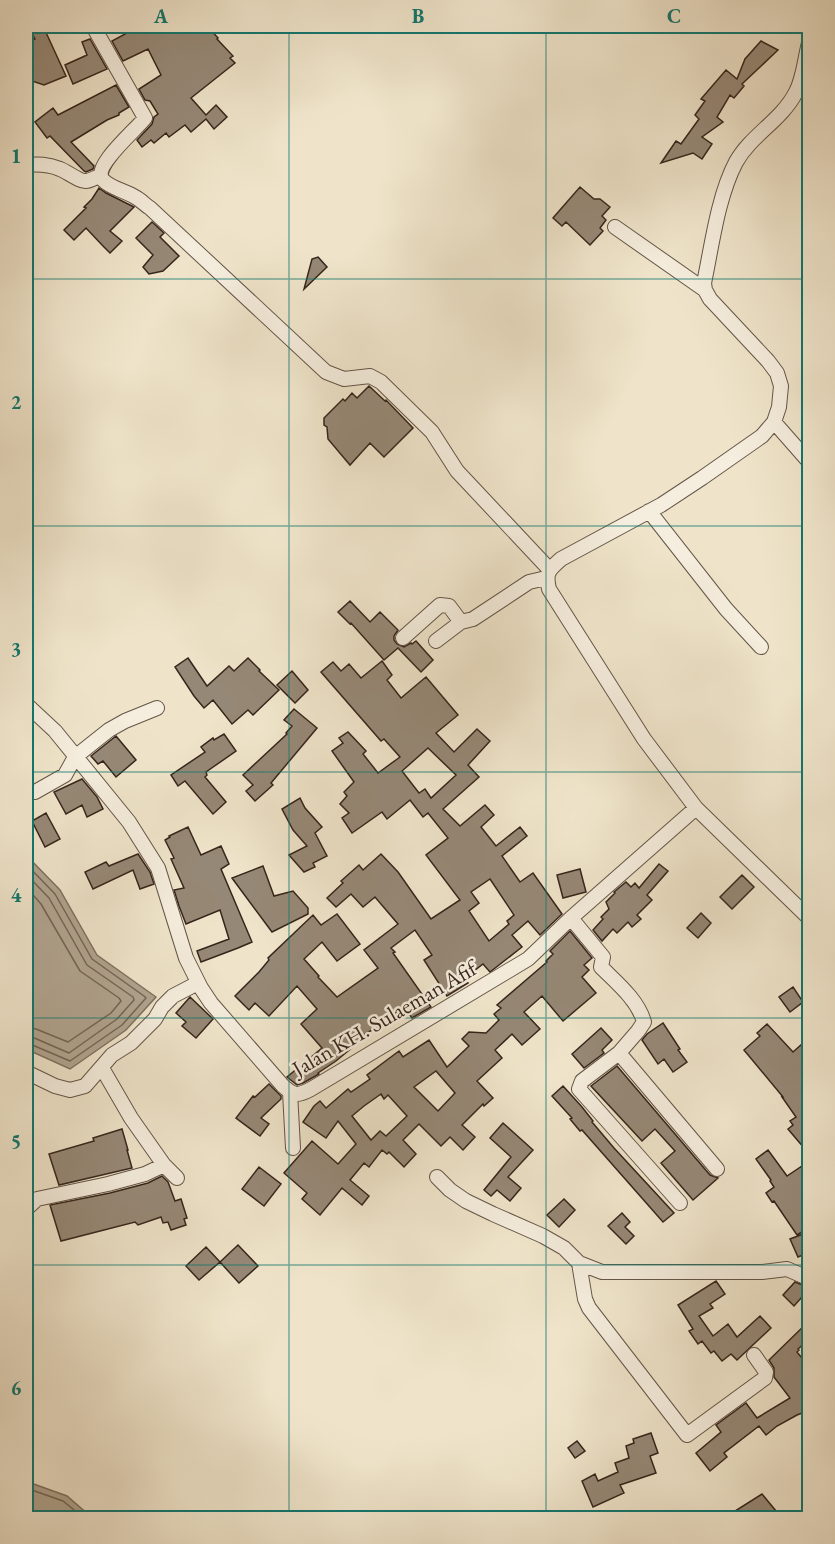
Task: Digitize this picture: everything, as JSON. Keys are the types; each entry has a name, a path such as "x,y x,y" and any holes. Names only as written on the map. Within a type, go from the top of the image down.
{"street":[{"path":"93,26 145,118 112,154 101,170 100,176 104,181 136,197 150,208 326,372 344,378 370,376 381,382 432,432 457,471 548,574 549,589 644,739 696,808 810,919"},
{"path":"436,641 461,622 473,620 529,582 548,574 561,559 694,484 762,436 774,422 779,407 781,386 777,373 710,299 704,282 730,174 745,150 777,117 796,92 810,39"},
{"path":"26,165 52,166 87,182 100,176"},
{"path":"615,227 705,290"},
{"path":"774,422 810,463"},
{"path":"649,511 726,609 761,647"},
{"path":"403,638 440,605 449,606 461,622"},
{"name":"Jalan KH. Sulaeman Afif","path":"26,704 54,731 129,822 158,867 186,958 211,1003 290,1092 296,1094 303,1093 528,959 696,808"},
{"path":"35,792 65,775 75,757 117,725 157,708"},
{"path":"571,918 603,957 601,967 641,1011 644,1022 619,1053 582,1081 579,1089 680,1203"},
{"path":"26,1072 55,1086 70,1090 85,1086 112,1055 131,1043 155,1019 162,1007 173,996 198,983"},
{"path":"619,1053 717,1168"},
{"path":"102,1068 131,1118 164,1165 177,1178"},
{"path":"290,1092 293,1148"},
{"path":"26,1209 37,1199 91,1189 145,1174 164,1165"},
{"path":"437,1177 466,1201 543,1236 564,1248 579,1263 602,1272 762,1272 787,1269 810,1279"},
{"path":"579,1263 585,1299 589,1308 687,1435 765,1378 766,1372 754,1355"}],"water":[{"path":"26,855 60,890 97,955 156,997 126,1030 70,1069 26,1049"},
{"path":"28,1482 67,1496 89,1515 103,1518 26,1518 26,1484"}],"building":[{"path":"43,26 66,76 44,85 26,79 26,44 35,39 30,30"},
{"path":"149,26 207,26 233,56 230,58 235,63 191,98 206,115 216,105 227,117 214,129 206,119 191,132 185,125 169,137 166,133 154,143 151,140 142,147 137,140 158,114 150,101 145,100 139,89 161,75 148,49 123,61 112,41 136,28 138,32"},
{"path":"90,39 107,69 73,84 65,65 87,55 82,42"},
{"path":"761,41 778,50 742,84 744,86 734,98 730,95 717,117 723,122 702,137 712,144 702,159 693,153 661,163 676,141 681,144 699,119 695,115 705,101 701,99 726,70 737,79 745,59"},
{"path":"116,85 129,107 71,142 94,166 86,172 50,136 47,138 35,122 53,108 58,115"},
{"path":"580,187 594,199 600,199 610,207 602,216 606,220 600,228 603,231 590,245 566,222 562,226 553,218"},
{"path":"99,188 134,207 110,231 122,241 110,253 86,228 74,240 64,230 86,208 84,207"},
{"path":"152,222 164,233 160,237 179,256 163,271 149,274 143,267 153,255 136,238"},
{"path":"318,257 327,267 304,289 312,259"},
{"path":"369,386 413,428 384,457 370,443 350,465 328,439 324,418 343,399 345,401 352,393 357,398"},
{"path":"350,601 370,622 380,612 398,630 394,636 397,644 404,647 416,641 433,660 421,672 398,648 384,660 338,612"},
{"path":"188,658 207,686 229,666 234,671 248,658 279,690 253,715 248,710 232,724 213,700 204,708 194,696 175,667"},
{"path":"382,661 392,675 387,680 401,698 426,677 458,715 436,733 454,752 477,729 490,741 468,765 479,777 443,809 460,826 485,805 494,815 481,827 496,846 520,827 527,836 502,856 520,882 533,873 562,914 540,935 528,921 512,935 522,947 490,972 483,964 465,978 468,983 447,996 424,960 432,955 415,930 391,948 431,1007 412,1018 407,1011 363,1035 365,1037 319,1074 297,1085 287,1077 322,1048 301,1024 317,1009 297,986 269,1016 255,1003 249,1010 235,996 259,972 269,960 268,958 313,915 321,925 337,914 360,944 337,961 322,942 304,959 337,997 378,968 364,950 398,924 375,897 363,907 351,894 336,907 327,898 359,865 363,870 381,854 398,872 431,919 460,900 426,855 448,838 428,813 423,817 410,800 387,819 382,812 352,833 342,818 349,813 340,804 347,796 344,792 354,782 332,751 343,743 339,738 348,732 366,751 363,754 378,773 400,757 384,739 381,741 321,672 333,662 341,671 349,664 361,678","holes":["428,748 456,775 431,798 425,789 419,793 402,771","490,879 514,915 507,921 509,924 489,941 469,911 479,903 471,892"]},
{"path":"292,671 308,690 295,703 277,685"},
{"path":"294,709 317,728 271,783 273,785 255,801 246,791 253,785 243,775 287,734 292,726 284,720"},
{"path":"224,734 236,751 206,772 205,777 226,802 213,814 185,781 178,786 171,775 205,752 201,747 213,738 214,740"},
{"path":"116,736 136,760 116,777 103,761 98,764 91,756"},
{"path":"82,779 97,797 103,809 87,817 82,805 66,814 54,792"},
{"path":"300,798 305,808 322,827 315,833 327,856 313,863 315,867 304,872 289,855 307,846 293,830 282,809"},
{"path":"46,813 60,839 45,847 32,821"},
{"path":"188,827 201,855 221,846 229,864 221,869 252,942 201,962 197,951 229,939 220,910 186,924 179,906 174,890 184,888 165,840"},
{"path":"138,854 150,872 154,884 140,889 133,870 93,889 85,872 106,862 109,866"},
{"path":"659,864 668,871 647,895 652,900 637,915 641,919 632,927 628,922 617,933 613,929 602,941 593,930 609,909 606,902 626,882 631,887 635,883 639,888"},
{"path":"263,866 274,896 293,891 308,908 308,914 272,932 232,878"},
{"path":"580,869 586,892 563,898 557,875"},
{"path":"742,875 754,887 732,909 720,897"},
{"path":"701,913 711,923 698,938 687,928"},
{"path":"570,931 592,958 584,965 589,970 582,977 596,993 563,1021 542,996 524,1012 540,1029 522,1045 512,1034 495,1050 502,1058 477,1081 493,1098 484,1106 483,1104 462,1125 475,1137 463,1150 450,1137 441,1146 419,1124 403,1140 416,1154 404,1167 389,1152 387,1154 382,1150 369,1167 364,1163 350,1180 369,1196 362,1205 342,1188 320,1215 302,1199 307,1193 284,1173 312,1141 338,1164 356,1144 338,1121 326,1138 303,1122 314,1106 320,1101 326,1108 348,1089 351,1092 370,1079 367,1075 399,1051 403,1057 429,1040 447,1067 469,1046 462,1039 469,1032 486,1033 499,1020 494,1014 501,1008 497,1005 547,962 553,954 550,951","holes":["436,1071 455,1093 438,1111 414,1087","381,1094 384,1099 388,1095 407,1116 386,1136 380,1131 371,1140 352,1116"]},
{"path":"793,987 803,1002 790,1012 779,997"},
{"path":"190,997 213,1019 196,1038 182,1026 186,1022 176,1013"},
{"path":"663,1023 687,1062 673,1072 664,1059 658,1064 642,1040"},
{"path":"767,1024 793,1052 810,1037 810,1155 788,1129 793,1125 790,1121 796,1117 783,1097 744,1050 760,1036 757,1033"},
{"path":"601,1028 612,1040 602,1050 604,1053 584,1068 572,1054"},
{"path":"617,1066 710,1175 718,1178 693,1200 661,1163 675,1151 655,1129 642,1141 591,1086"},
{"path":"269,1084 281,1096 281,1099 261,1118 269,1124 260,1136 236,1118 253,1096 255,1097"},
{"path":"563,1086 614,1148 674,1213 663,1222 582,1130 580,1131 570,1119 572,1118 552,1096"},
{"path":"503,1123 533,1150 508,1177 521,1188 510,1201 497,1190 491,1196 484,1190 511,1157 490,1138"},
{"path":"122,1129 132,1168 59,1185 49,1154 94,1141 93,1138"},
{"path":"768,1150 787,1176 802,1166 810,1179 810,1227 797,1235 766,1193 774,1187 756,1159"},
{"path":"259,1167 281,1184 264,1206 242,1189"},
{"path":"162,1176 168,1182 175,1201 181,1199 187,1218 184,1219 186,1225 171,1230 168,1222 163,1223 161,1217 138,1225 135,1222 61,1241 50,1205 110,1193 148,1183"},
{"path":"564,1199 575,1210 559,1227 547,1215"},
{"path":"622,1213 630,1222 625,1227 634,1236 626,1244 608,1226"},
{"path":"803,1234 810,1252 798,1257 790,1239"},
{"path":"238,1245 258,1266 239,1283 220,1262"},
{"path":"206,1247 220,1262 199,1280 186,1266"},
{"path":"716,1281 725,1294 710,1304 713,1308 699,1316 713,1336 728,1324 737,1337 760,1316 771,1328 737,1360 731,1354 722,1361 714,1351 711,1353 702,1341 698,1344 689,1331 693,1329 678,1305"},
{"path":"795,1282 810,1288 810,1301 802,1297 794,1306 783,1295"},
{"path":"810,1320 810,1338 797,1352 810,1368 810,1410 777,1426 766,1435 759,1426 724,1453 727,1457 710,1471 696,1453 721,1432 716,1425 746,1403 757,1418 790,1398 774,1377 774,1368 769,1360"},
{"path":"651,1433 658,1453 650,1456 656,1473 620,1485 624,1493 593,1507 582,1481 595,1474 598,1481 618,1472 615,1463 629,1458 626,1446 634,1443 633,1439"},
{"path":"577,1441 585,1451 575,1458 568,1448"},
{"path":"762,1494 776,1511 767,1518 724,1518"}]}
